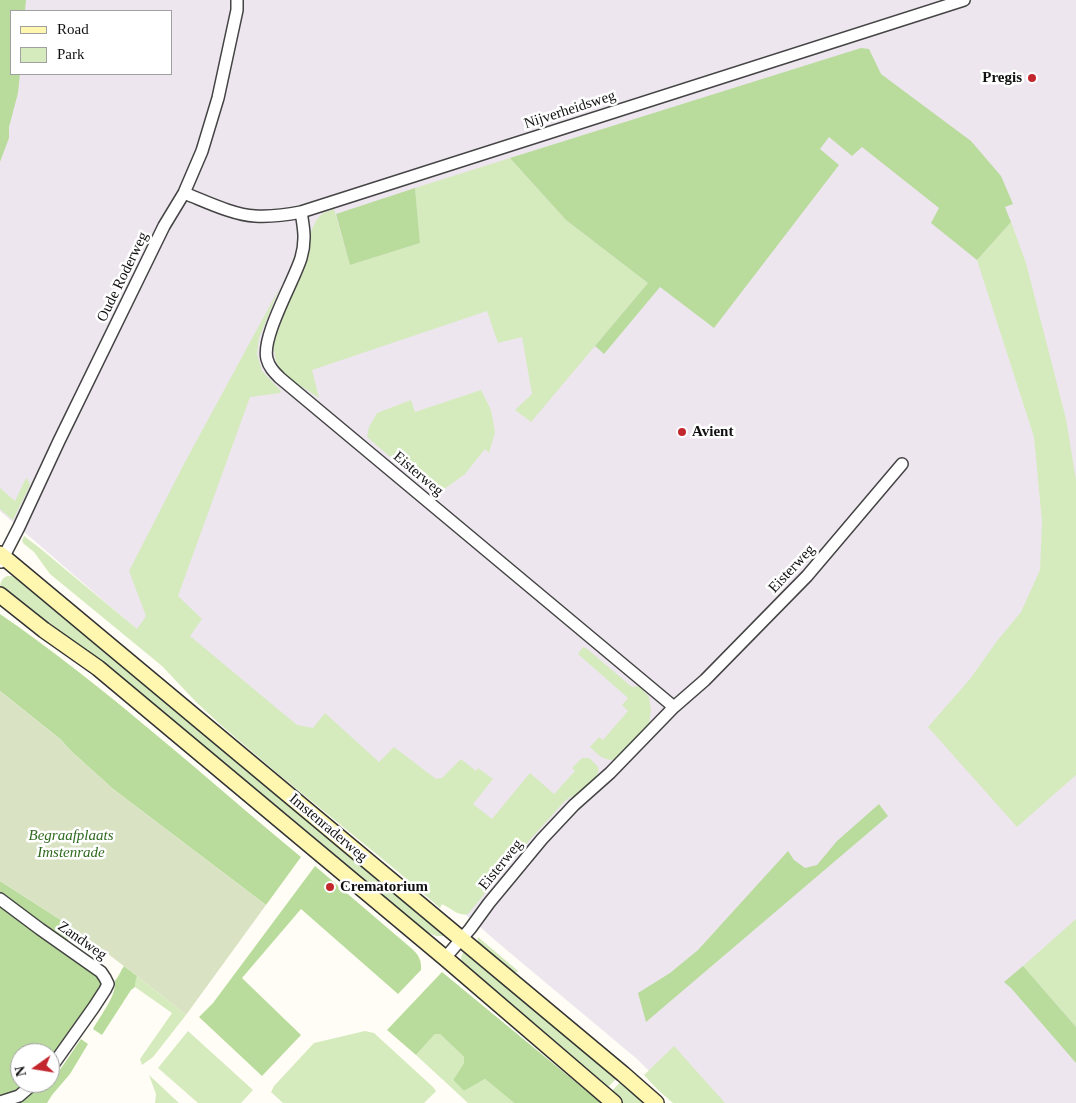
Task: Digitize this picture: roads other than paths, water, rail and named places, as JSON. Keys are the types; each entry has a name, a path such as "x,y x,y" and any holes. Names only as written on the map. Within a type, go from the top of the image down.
{"street":[{"name":"Oude Roderweg","path":"1,558 19,527 164,226 184,193 202,151 218,98 237,10 237,0"},
{"name":"Nijverheidsweg","path":"184,193 229,210 253,216 276,216 302,212 964,0"},
{"name":"Eisterweg","path":"302,212 305,234 301,260 280,308 266,347 266,359 272,370 674,708"},
{"name":"Eisterweg","path":"445,958 542,839 574,805 610,773 674,708 705,680 807,576 902,464"},
{"name":"Imstenraderweg","path":"1,558 656,1103"},
{"name":"Imstenraderweg","path":"0,595 44,630 98,668 445,958 614,1103"},
{"name":"Zandweg","path":"0,899 106,978 108,984 105,990 60,1055"},
{"path":"0,1102 22,1093"}],"place":[{"name":"Pregis","path":"1032,78"},
{"name":"Avient","path":"682,432"},
{"name":"Crematorium","path":"330,887"}],"park label":[{"name":"Begraafplaats Imstenrade","path":"71,844"}]}
